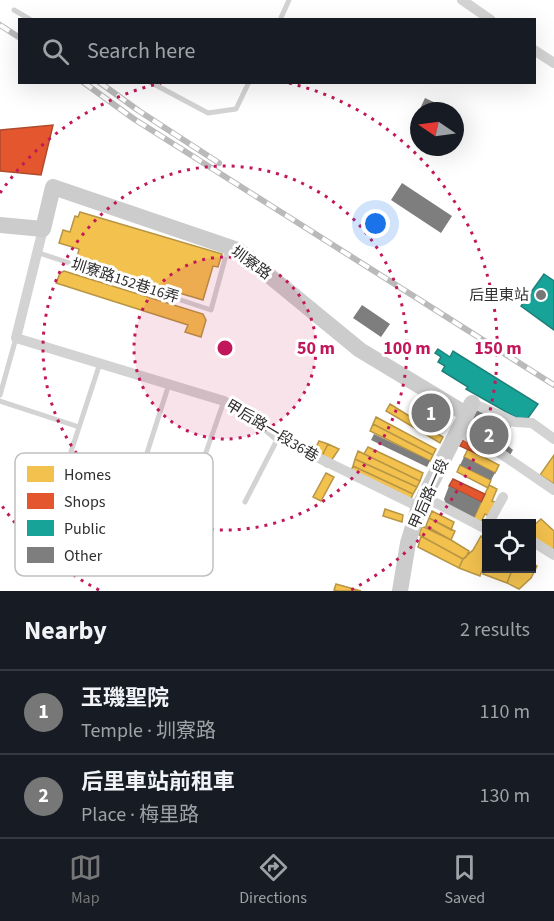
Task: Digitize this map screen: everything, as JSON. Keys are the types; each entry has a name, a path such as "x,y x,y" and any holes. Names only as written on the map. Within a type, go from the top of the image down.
{"street":[{"path":"462,0 488,18"},
{"path":"536,51 554,63"},
{"name":"圳寮路","path":"43,229 53,187 237,249 360,350 469,408"},
{"path":"0,225 43,229 39,253 16,338"},
{"name":"甲后路一段36巷","path":"16,338 224,400 258,421 278,438 421,503 436,503 482,525"},
{"path":"469,408 515,422 532,423 554,439"},
{"name":"甲后路一段","path":"400,591 408,543 421,503 469,408"},
{"path":"458,432 497,451 554,490"},
{"path":"491,519 503,497"},
{"path":"536,544 554,555"}],"lane":[{"path":"281,18 289,0"},
{"path":"14,10 28,18"},
{"path":"154,84 208,113 236,109 248,84"},
{"name":"圳寮路152巷16弄","path":"39,253 210,310 228,246"},
{"path":"0,395 16,338"},
{"path":"71,453 100,363"},
{"path":"147,453 169,384"},
{"path":"206,453 224,400"},
{"path":"0,401 79,427"},
{"path":"245,502 278,438"}],"building: Homes":[{"path":"80,212 222,254 218,267 213,266 203,300 94,268 95,263 77,258 79,249 59,243 63,230 70,232 75,216 78,217"},
{"path":"64,271 203,314 206,320 201,337 185,332 188,325 56,283 60,273"},
{"path":"390,404 443,437 440,443 386,411"},
{"path":"376,417 436,449 433,455 373,424"},
{"path":"373,424 433,455 430,461 370,431"},
{"path":"319,441 328,444 319,462 311,458"},
{"path":"328,444 339,449 327,467 319,462"},
{"path":"368,447 423,473 420,481 364,454"},
{"path":"468,449 499,465 495,473 464,457"},
{"path":"358,451 420,481 417,487 355,459"},
{"path":"554,455 554,484 540,475"},
{"path":"355,459 417,487 413,494 353,466"},
{"path":"460,465 491,480 488,488 457,472"},
{"path":"353,466 413,494 410,501 349,475"},
{"path":"326,473 334,477 321,501 313,497"},
{"path":"489,485 497,489 492,501 498,503 491,517 485,514 480,524 473,520"},
{"path":"385,509 403,515 402,522 383,516"},
{"path":"432,511 454,522 451,530 429,518"},
{"path":"429,518 455,531 451,540 426,526"},
{"path":"541,519 554,531 554,550 536,540 536,523"},
{"path":"422,526 469,551 466,557 463,559 419,535"},
{"path":"421,536 463,559 459,568 418,547"},
{"path":"482,537 480,576 459,568 463,559 473,550"},
{"path":"483,573 511,573 507,583"},
{"path":"511,573 534,573 519,589 507,583"},
{"path":"336,584 361,591 337,591 334,590"}],"building: Shops":[{"path":"53,125 41,175 0,171 0,130"},
{"path":"464,439 485,448 482,456 460,446"},
{"path":"453,479 485,494 481,502 449,486"}],"building: Public":[{"name":"后里東站","path":"544,274 554,281 554,330 521,306"},
{"path":"438,349 450,357 453,351 538,404 528,418 517,418 466,389 468,387 442,371 445,366 438,362 441,357 435,353"}],"building: Other":[{"path":"402,183 452,216 441,233 391,200"},
{"path":"362,305 390,324 381,337 353,318"},
{"path":"477,410 511,426 506,437 509,439 506,444 513,450 510,455 466,433"},
{"path":"374,434 430,461 427,467 371,440"},
{"path":"464,457 495,473 491,480 460,465"},
{"path":"449,486 481,502 473,520 447,507 444,499"}],"railway":[{"path":"0,25 18,37"},
{"path":"86,84 134,119 554,385"},
{"path":"102,84 219,163"}],"place":[{"name":"后里東站","path":"541,295"},
{"name":"玉璣聖院","path":"431,413"},
{"name":"后里車站前租車","path":"489,435"}]}
